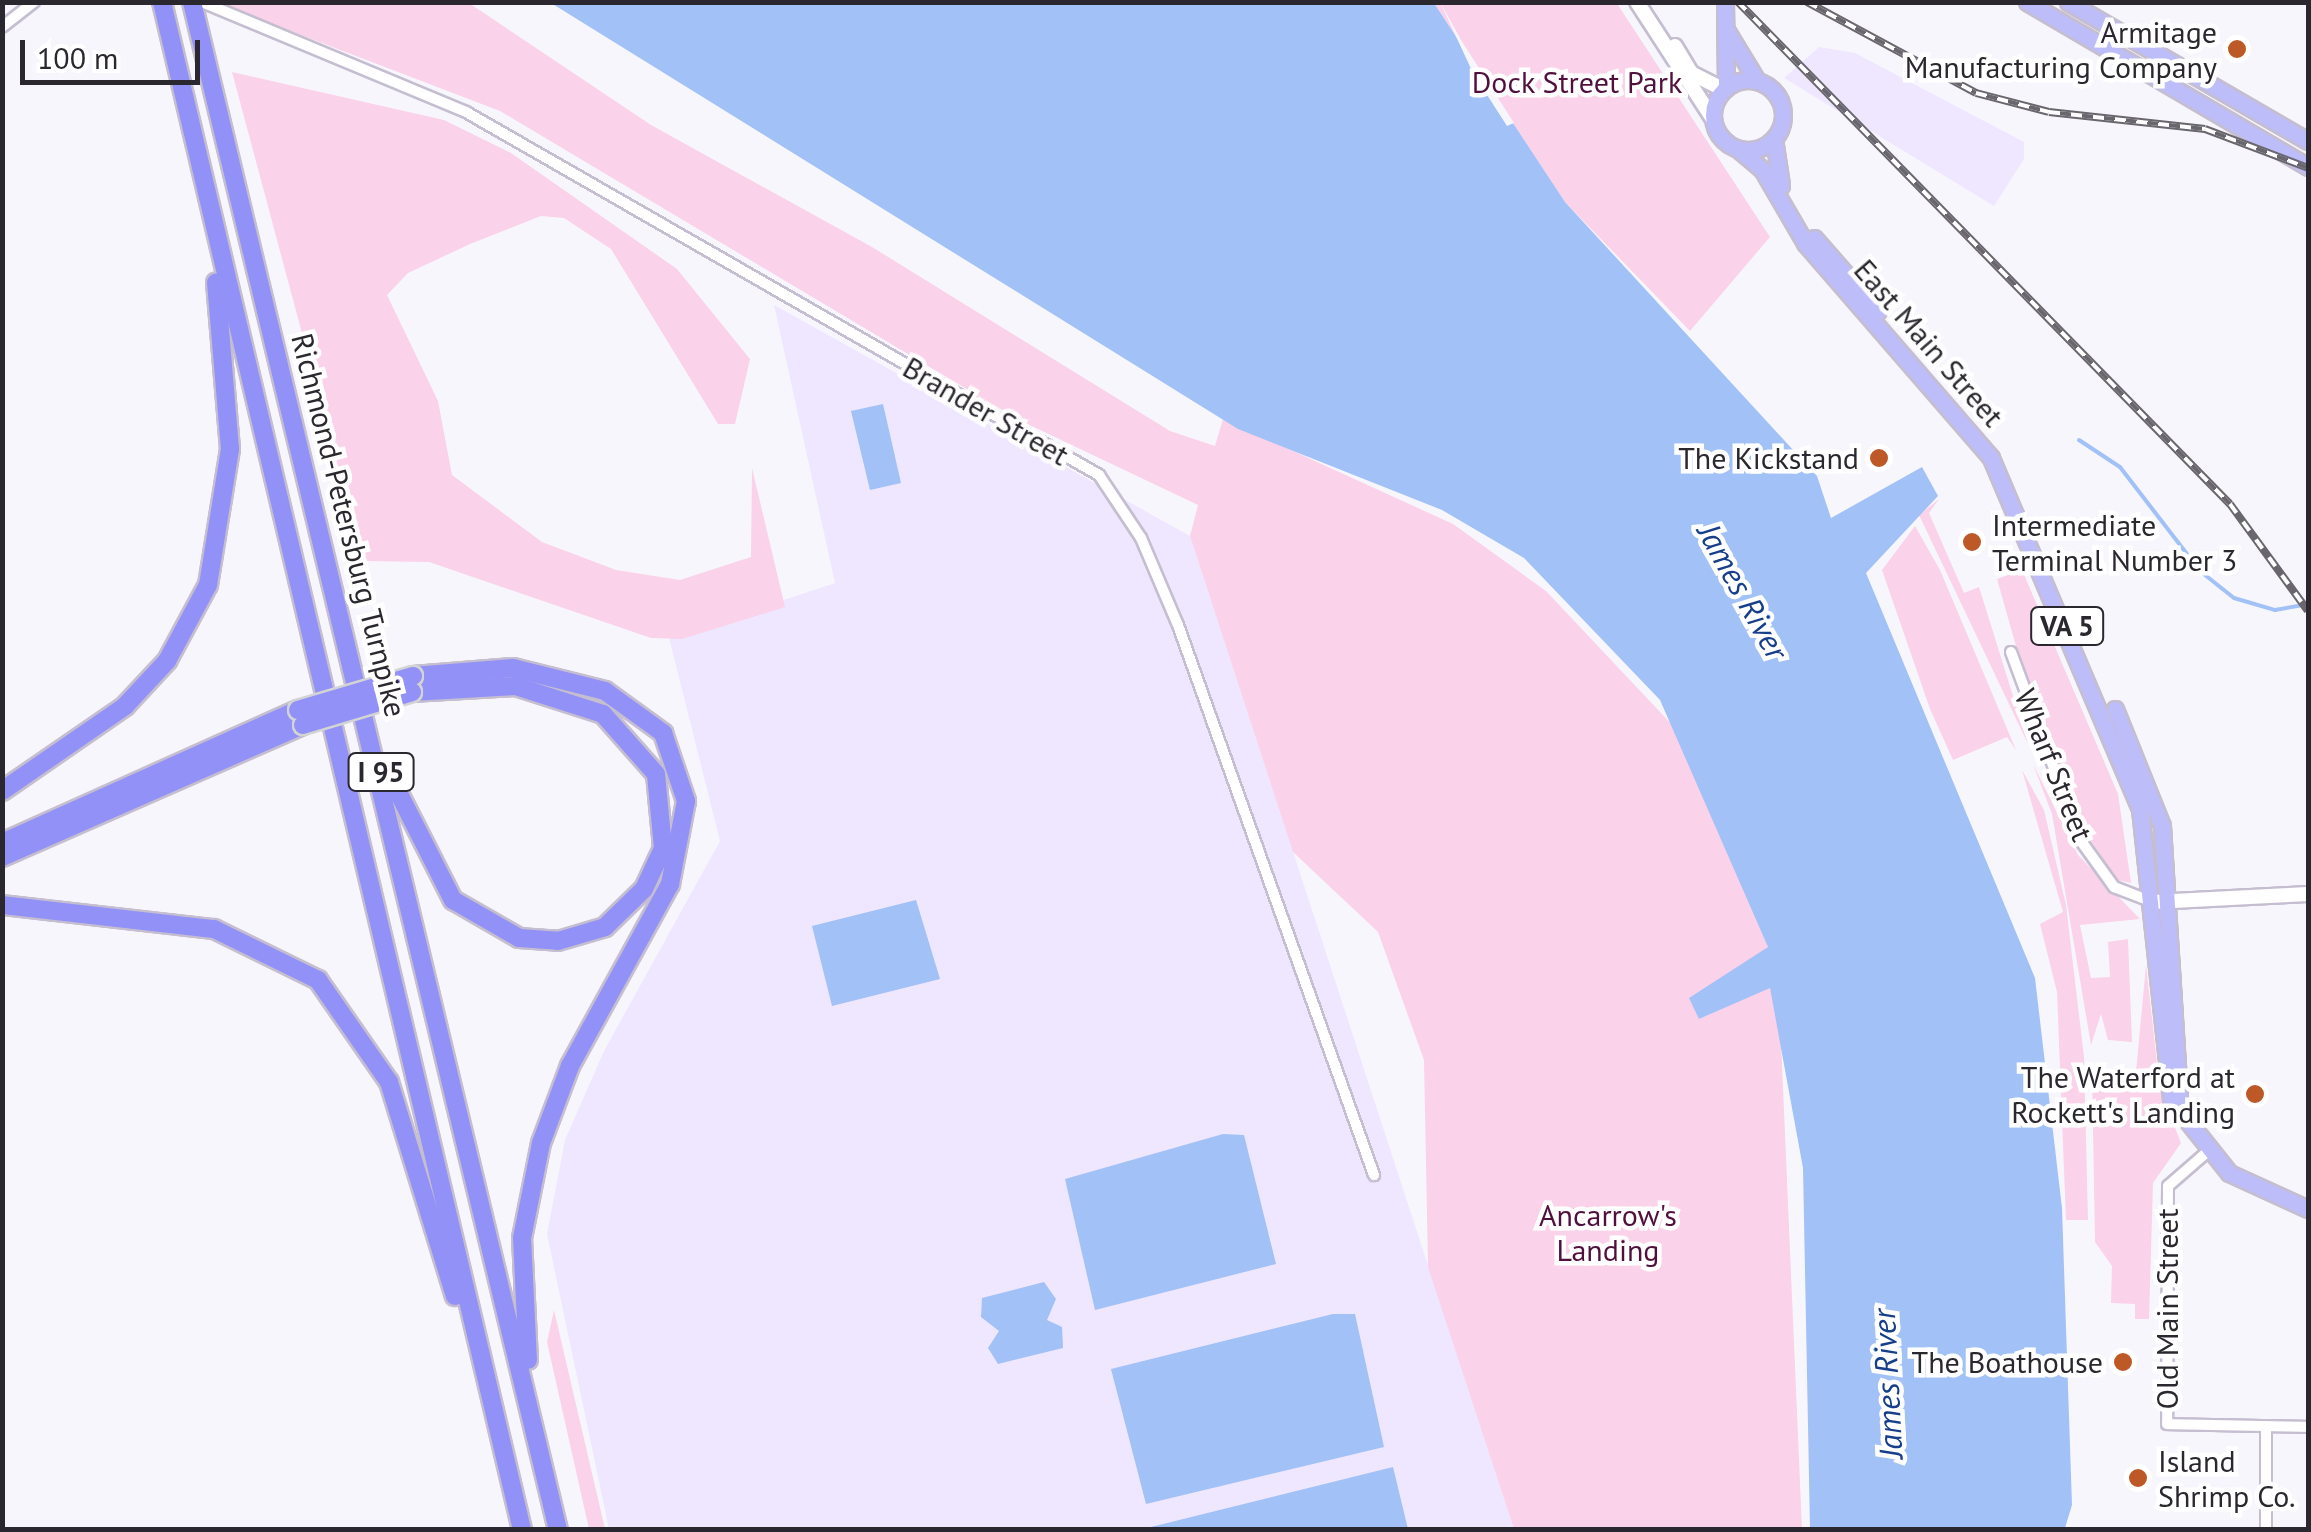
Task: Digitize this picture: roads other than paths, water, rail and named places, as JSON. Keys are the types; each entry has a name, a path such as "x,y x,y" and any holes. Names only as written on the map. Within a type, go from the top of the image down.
{"highway":[{"name":"Richmond-Petersburg Turnpike","path":"162,2 522,1530"},
{"name":"Richmond-Petersburg Turnpike","path":"192,2 348,627 558,1530"},
{"path":"2,792 94,734 167,661 216,557 230,416 195,149"},
{"path":"348,627 398,797 454,900 489,928 539,941 584,936 630,908 666,832 662,790 632,737 586,705 539,690 412,684"},
{"path":"2,843 300,718 412,684 513,668 604,691 663,734 686,801 670,884 570,1066 534,1168 522,1268 543,1465"},
{"path":"2,857 300,718"},
{"path":"2,905 214,929 278,953 334,996 398,1104 493,1411"}],"main road":[{"path":"1637,2 1714,119"},
{"path":"1649,2 1686,68 1725,89 1758,81"},
{"path":"1714,119 1725,89 1725,2"},
{"path":"2027,2 2050,7 2308,168"},
{"path":"2068,2 2308,141"},
{"name":"VA 5","path":"1725,28 1758,81 1781,102 1774,139"},
{"name":"VA 5","path":"1714,119 1738,148"},
{"path":"1738,148 1774,139"},
{"name":"East Main Street","path":"1774,139 1774,171 1803,224 2002,458 2147,774 2180,1109 2206,1152 2240,1180 2308,1208"},
{"name":"East Main Street","path":"1738,148 1760,166 1805,243 1986,450 2122,751 2161,902"},
{"path":"2161,902 2308,894"}],"street":[{"path":"2,26 34,2"},
{"name":"Brander Street","path":"202,2 523,142 1107,484 1178,625 1374,1176"},
{"name":"Wharf Street","path":"2011,652 2081,841 2114,888 2161,902"},
{"name":"Old Main Street","path":"2206,1152 2168,1186 2168,1425 2266,1428"},
{"path":"2266,1530 2266,1428 2308,1428"}],"water":[{"name":"James River","path":"551,3 1434,3 1565,202 1817,476 1831,518 1922,467 1938,496 1866,573 2035,978 2062,1208 2072,1505 2065,1528 1810,1529 1803,1168 1770,988 1699,1019 1689,998 1768,947 1660,700 1524,558 1442,510 1238,429"},
{"path":"883,404 901,483 870,490 851,411"},
{"path":"916,900 940,979 832,1006 812,926"},
{"path":"1223,1134 1244,1135 1276,1264 1095,1310 1065,1179"},
{"path":"1044,1282 1056,1299 1047,1320 1062,1327 1063,1348 998,1364 988,1348 999,1331 981,1317 982,1298"},
{"path":"1333,1314 1355,1314 1384,1447 1146,1504 1111,1369"},
{"path":"1393,1467 1408,1529 1151,1527"}],"waterway":[{"path":"2079,440 2120,467 2200,571 2234,598 2275,610 2308,604"}],"railway":[{"path":"1738,2 2230,504 2308,611"},
{"path":"1807,2 1976,93 2049,112 2205,129 2308,168"}],"place":[{"name":"Armitage Manufacturing Company","path":"2237,49"},
{"name":"The Kickstand","path":"1879,458"},
{"name":"Intermediate Terminal Number 3","path":"1972,542"},
{"name":"The Waterford at Rockett's Landing","path":"2255,1094"},
{"name":"The Boathouse","path":"2123,1362"},
{"name":"Island Shrimp Co.","path":"2138,1478"}],"park label":[{"name":"Dock Street Park","path":"1577,82"},
{"name":"Ancarrow's Landing","path":"1608,1232"}]}
